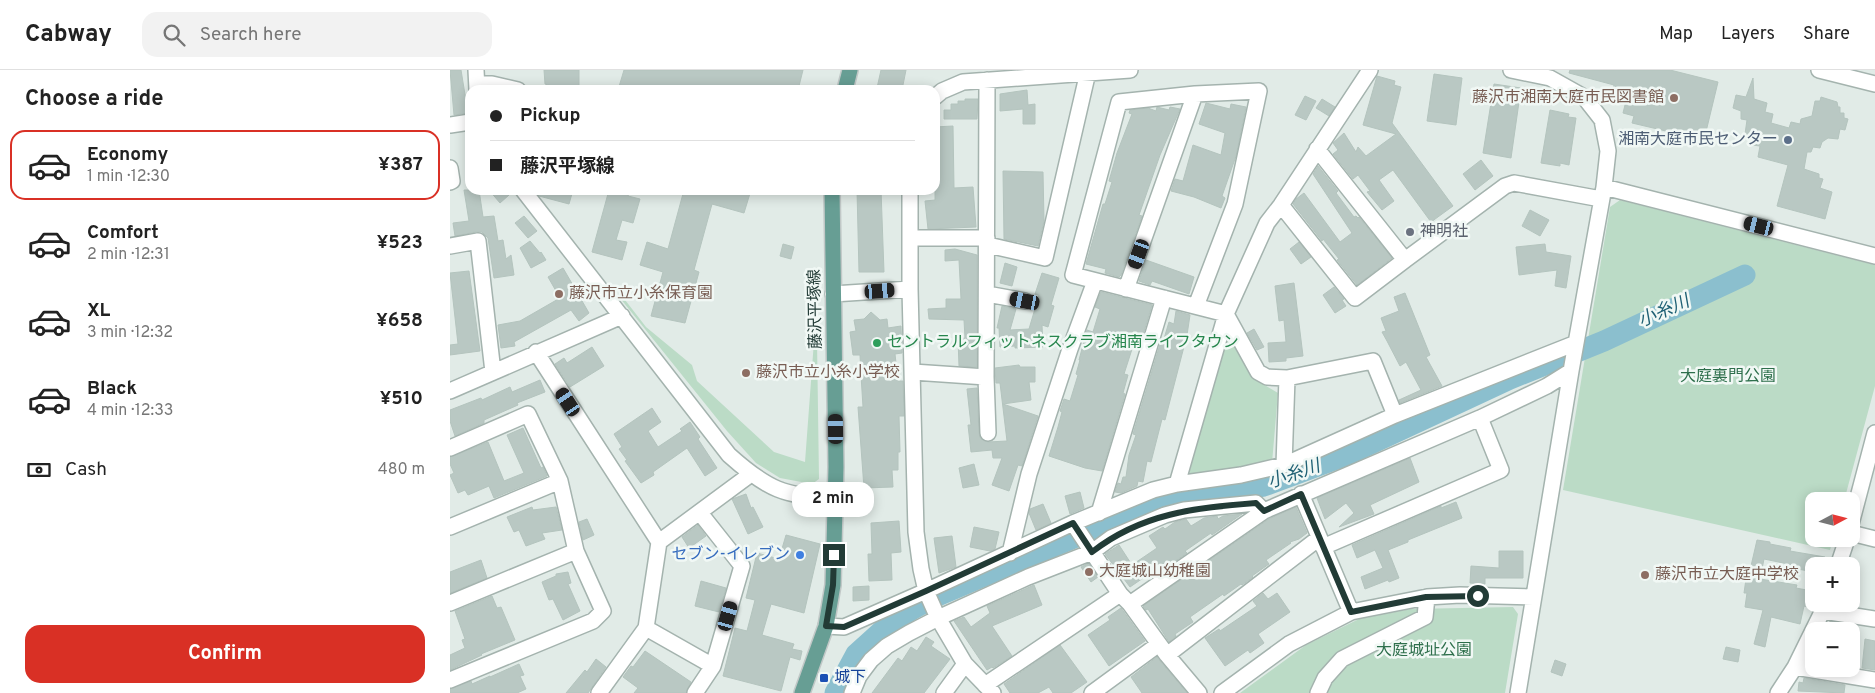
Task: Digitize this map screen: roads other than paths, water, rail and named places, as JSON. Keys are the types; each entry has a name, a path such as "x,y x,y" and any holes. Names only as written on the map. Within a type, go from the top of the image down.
{"main road":[{"path":"846,85 850,70"},
{"name":"藤沢平塚線","path":"802,693 826,626 833,585 836,499 832,195"}],"street":[{"path":"940,93 963,82 1130,70"},
{"path":"1177,484 1226,314 1267,223 1281,205 1370,70"},
{"path":"1511,70 1550,78 1584,97 1602,120 1608,151 1603,193 1571,371 1518,693"},
{"path":"1819,70 1875,84"},
{"path":"911,238 987,242 1045,258 1088,72"},
{"path":"986,80 986,378 992,425"},
{"path":"477,82 496,85"},
{"path":"1196,306 1235,204 1259,91 1195,94 1119,102 1073,275 1226,314 1258,372 1267,377 1287,378 1373,361 1395,415"},
{"path":"1126,289 1195,94"},
{"path":"450,125 465,123"},
{"path":"1317,149 1405,260"},
{"path":"450,168 452,181 450,182"},
{"path":"1281,205 1355,298 1505,186 1514,183 1603,193 1875,256"},
{"path":"527,195 729,455 764,483 797,496 836,499"},
{"path":"910,195 910,289 916,532 920,569 936,614 965,664 989,689 1125,599 1264,511 1480,418 1547,386 1571,371"},
{"path":"450,246 478,241 493,372"},
{"path":"1010,553 1029,474 1070,349 1095,281"},
{"path":"833,294 910,289"},
{"path":"987,294 1025,301"},
{"path":"1099,513 1164,298"},
{"path":"450,391 622,316"},
{"path":"826,626 844,627 928,594 1010,553 1153,490 1177,484 1241,475 1284,464 1395,415 1576,343"},
{"path":"536,352 659,542 646,628 599,693"},
{"path":"913,372 986,378"},
{"path":"1284,464 1287,378"},
{"path":"450,448 528,414 560,481 576,551 603,611 593,621 450,680"},
{"path":"1092,693 1163,650 1321,543 1501,470 1480,418"},
{"path":"1859,492 1875,433"},
{"path":"659,542 751,474"},
{"path":"450,527 560,481"},
{"path":"1301,494 1351,612"},
{"path":"852,693 860,676 871,660 887,646 936,614 1028,577 1090,547 1158,518 1184,510 1256,503 1264,511"},
{"path":"695,693 713,666 742,566 700,513"},
{"path":"1075,526 1125,599 1163,650 1199,693"},
{"path":"1860,535 1875,539"},
{"path":"450,603 576,551"},
{"path":"1222,693 1289,644 1351,612 1426,597 1460,595 1533,597"},
{"path":"1318,693 1325,678 1342,658 1425,617 1426,597"},
{"path":"1778,693 1795,667 1822,612"},
{"path":"1845,612 1875,619"},
{"path":"646,628 713,666"},
{"path":"944,693 965,664"},
{"path":"1795,667 1875,680"}],"waterway":[{"name":"小糸川","path":"835,693 856,654 887,626 935,597 1149,506 1165,501 1264,486 1345,456 1510,379 1604,341 1745,275"}],"place":[{"name":"藤沢市湘南大庭市民図書館","path":"1674,98"},
{"name":"湘南大庭市民センター","path":"1788,140"},
{"name":"神明社","path":"1410,232"},
{"name":"藤沢市立小糸保育園","path":"559,294"},
{"name":"セントラルフィットネスクラブ湘南ライフタウン","path":"877,343"},
{"name":"藤沢市立小糸小学校","path":"746,373"},
{"name":"セブン-イレブン","path":"800,555"},
{"name":"大庭城山幼稚園","path":"1089,572"},
{"name":"藤沢市立大庭中学校","path":"1645,575"},
{"name":"城下","path":"824,678"}],"park label":[{"name":"大庭裏門公園","path":"1728,377"},
{"name":"大庭城址公園","path":"1424,651"}]}
